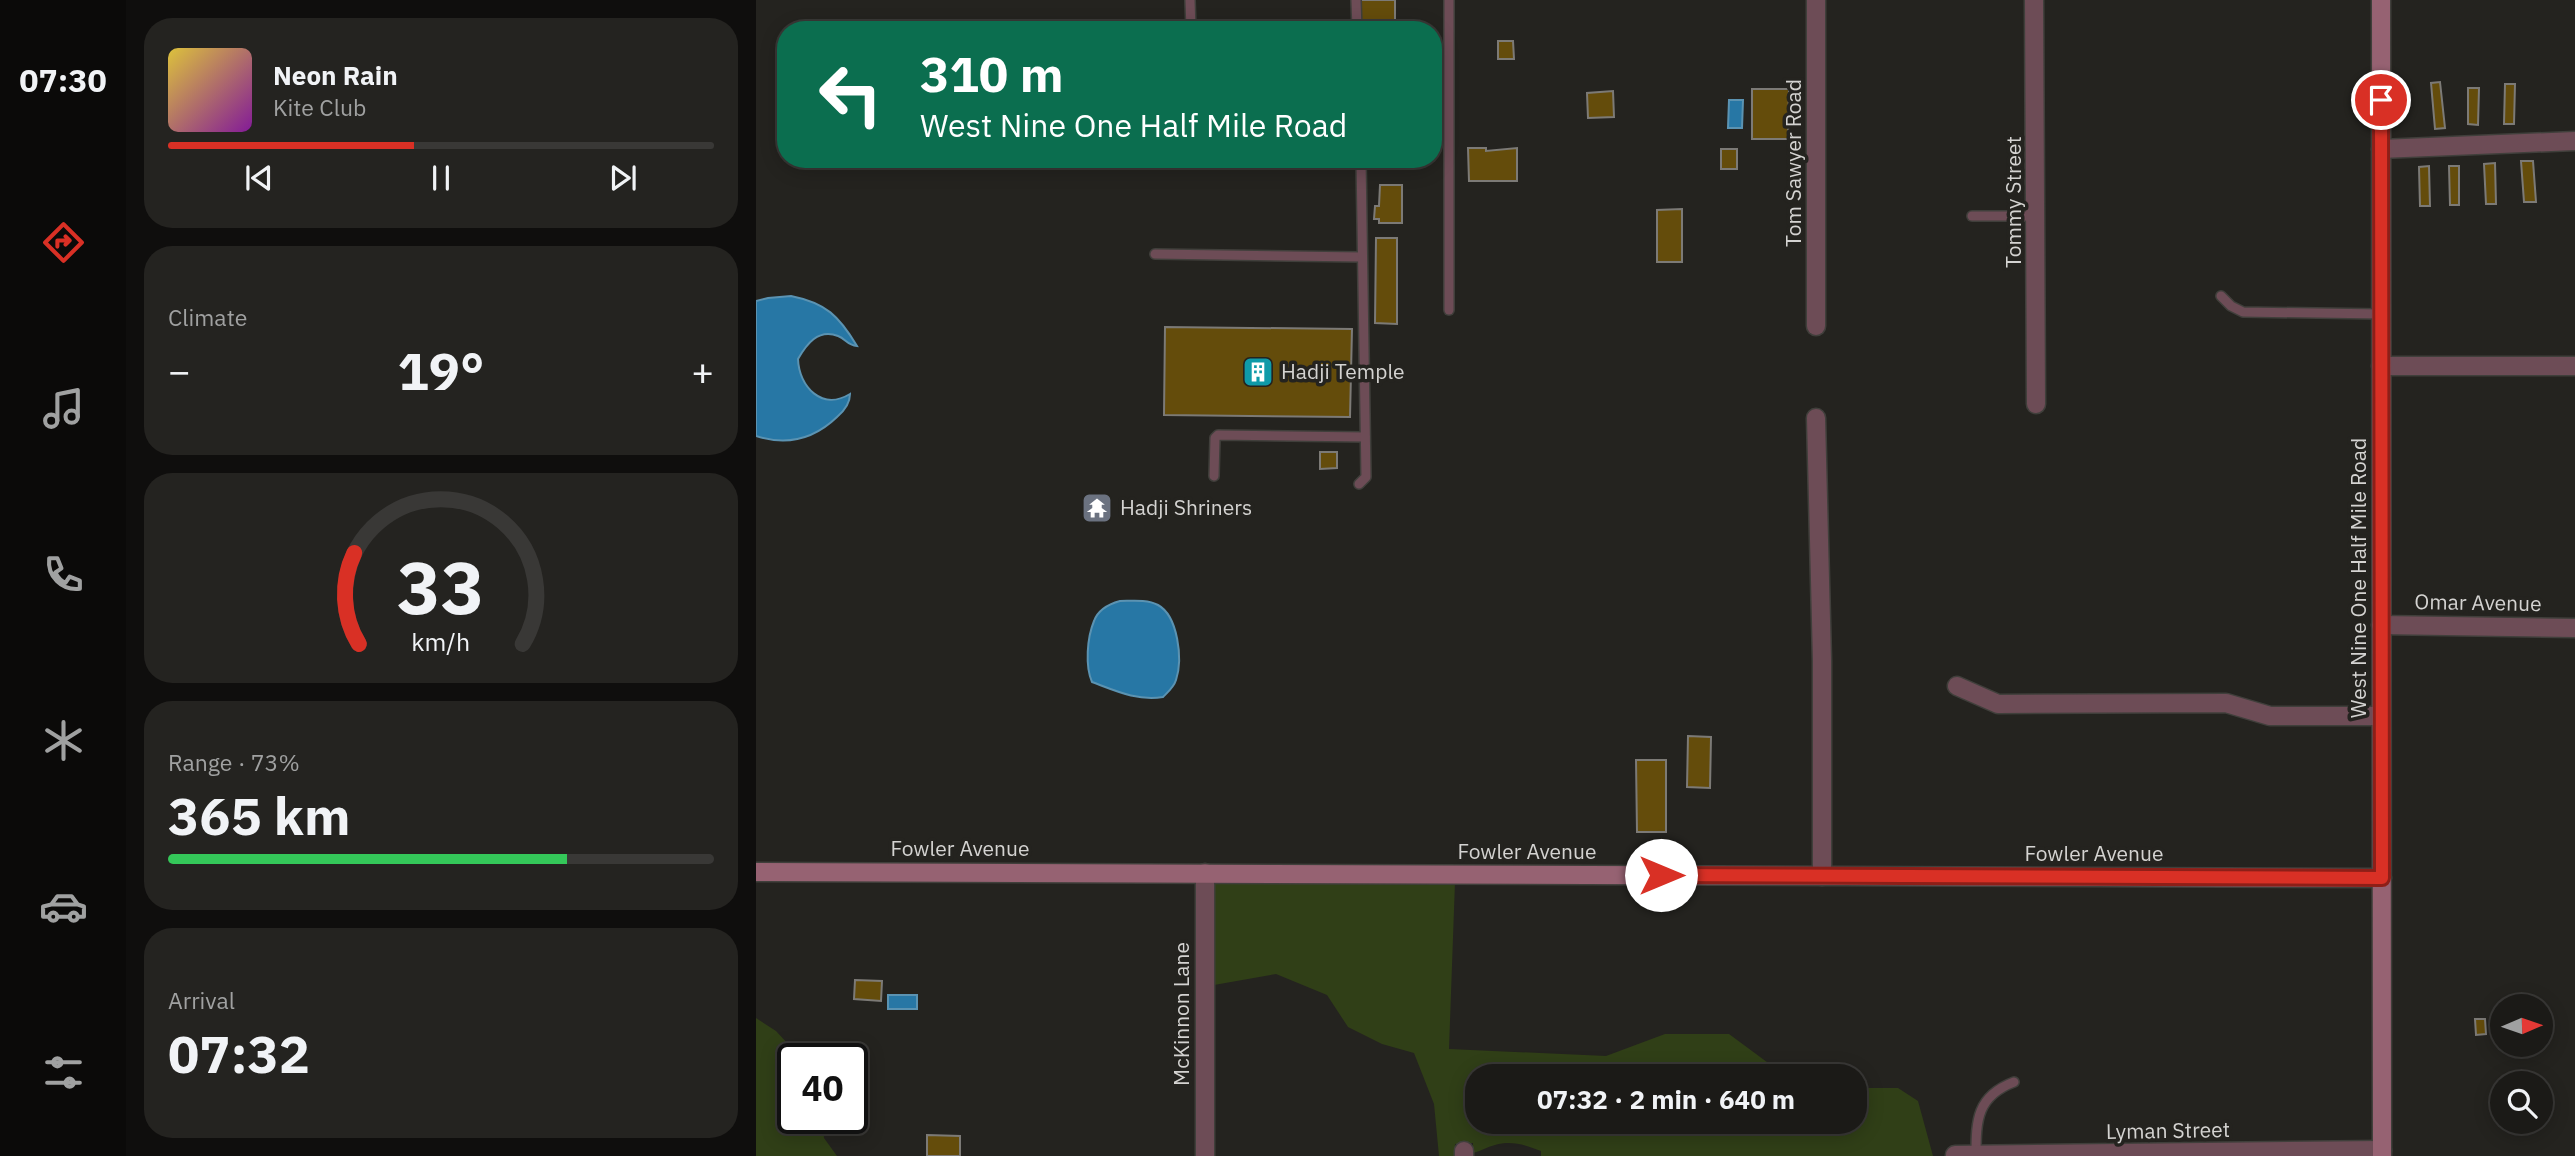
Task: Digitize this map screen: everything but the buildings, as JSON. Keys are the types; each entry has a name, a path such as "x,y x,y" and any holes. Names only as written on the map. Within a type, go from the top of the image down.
{"street":[{"name":"Tom Sawyer Road","path":"1816,0 1816,326"},
{"name":"Tommy Street","path":"2034,0 2036,404"},
{"name":"West Nine One Half Mile Road","path":"2381,0 2382,1153"},
{"path":"2381,149 2575,141"},
{"path":"2381,366 2575,366"},
{"path":"1816,418 1822,661 1822,876"},
{"name":"Omar Avenue","path":"2381,625 2575,628"},
{"path":"1957,686 1998,704 2226,703 2250,712 2280,717 2381,716"},
{"name":"Fowler Avenue","path":"756,872 2382,878"},
{"name":"McKinnon Lane","path":"1205,873 1205,1156"},
{"name":"Lyman Street","path":"1955,1155 2382,1153"}],"lane":[{"path":"1190,0 1191,21"},
{"path":"1356,0 1357,21"},
{"path":"1449,0 1449,310"},
{"path":"1359,484 1366,477 1360,168"},
{"path":"1972,216 2036,216"},
{"path":"1155,254 1361,257"},
{"path":"2221,296 2236,310 2250,313 2381,314"},
{"path":"1214,476 1215,438 1218,435 1365,437"},
{"path":"1976,1155 1976,1130 1983,1105 1997,1089 2014,1082"}],"green space":[{"path":"1214,881 1455,882 1449,1049 1606,1056 1665,1034 1729,1034 1770,1064 1465,1064 1465,1134 1867,1134 1867,1088 1898,1088 1918,1101 1933,1156 1541,1156 1541,1151 1507,1143 1473,1153 1473,1143 1455,1144 1455,1156 1439,1156 1434,1104 1414,1053 1382,1044 1348,1027 1327,995 1276,974 1214,985"},
{"path":"756,1018 776,1031 787,1043 777,1043 777,1134 824,1134 837,1156 756,1156"}],"water":[{"path":"1729,100 1743,100 1742,128 1728,128"},
{"path":"791,296 814,303 830,312 857,346 838,336 824,334 809,343 798,359 803,379 814,393 830,400 850,394 849,401 840,415 809,436 789,440 767,439 756,436 756,301"},
{"path":"1120,601 1154,603 1170,618 1177,639 1179,661 1174,685 1163,697 1135,696 1092,682 1088,644 1092,628 1101,611"},
{"path":"888,995 917,995 917,1009 888,1009"}],"place":[{"name":"Hadji Temple","path":"1258,372"},
{"name":"Hadji Shriners","path":"1097,508"}],"route":[{"path":"1661,875 2382,878 2381,100"}]}
